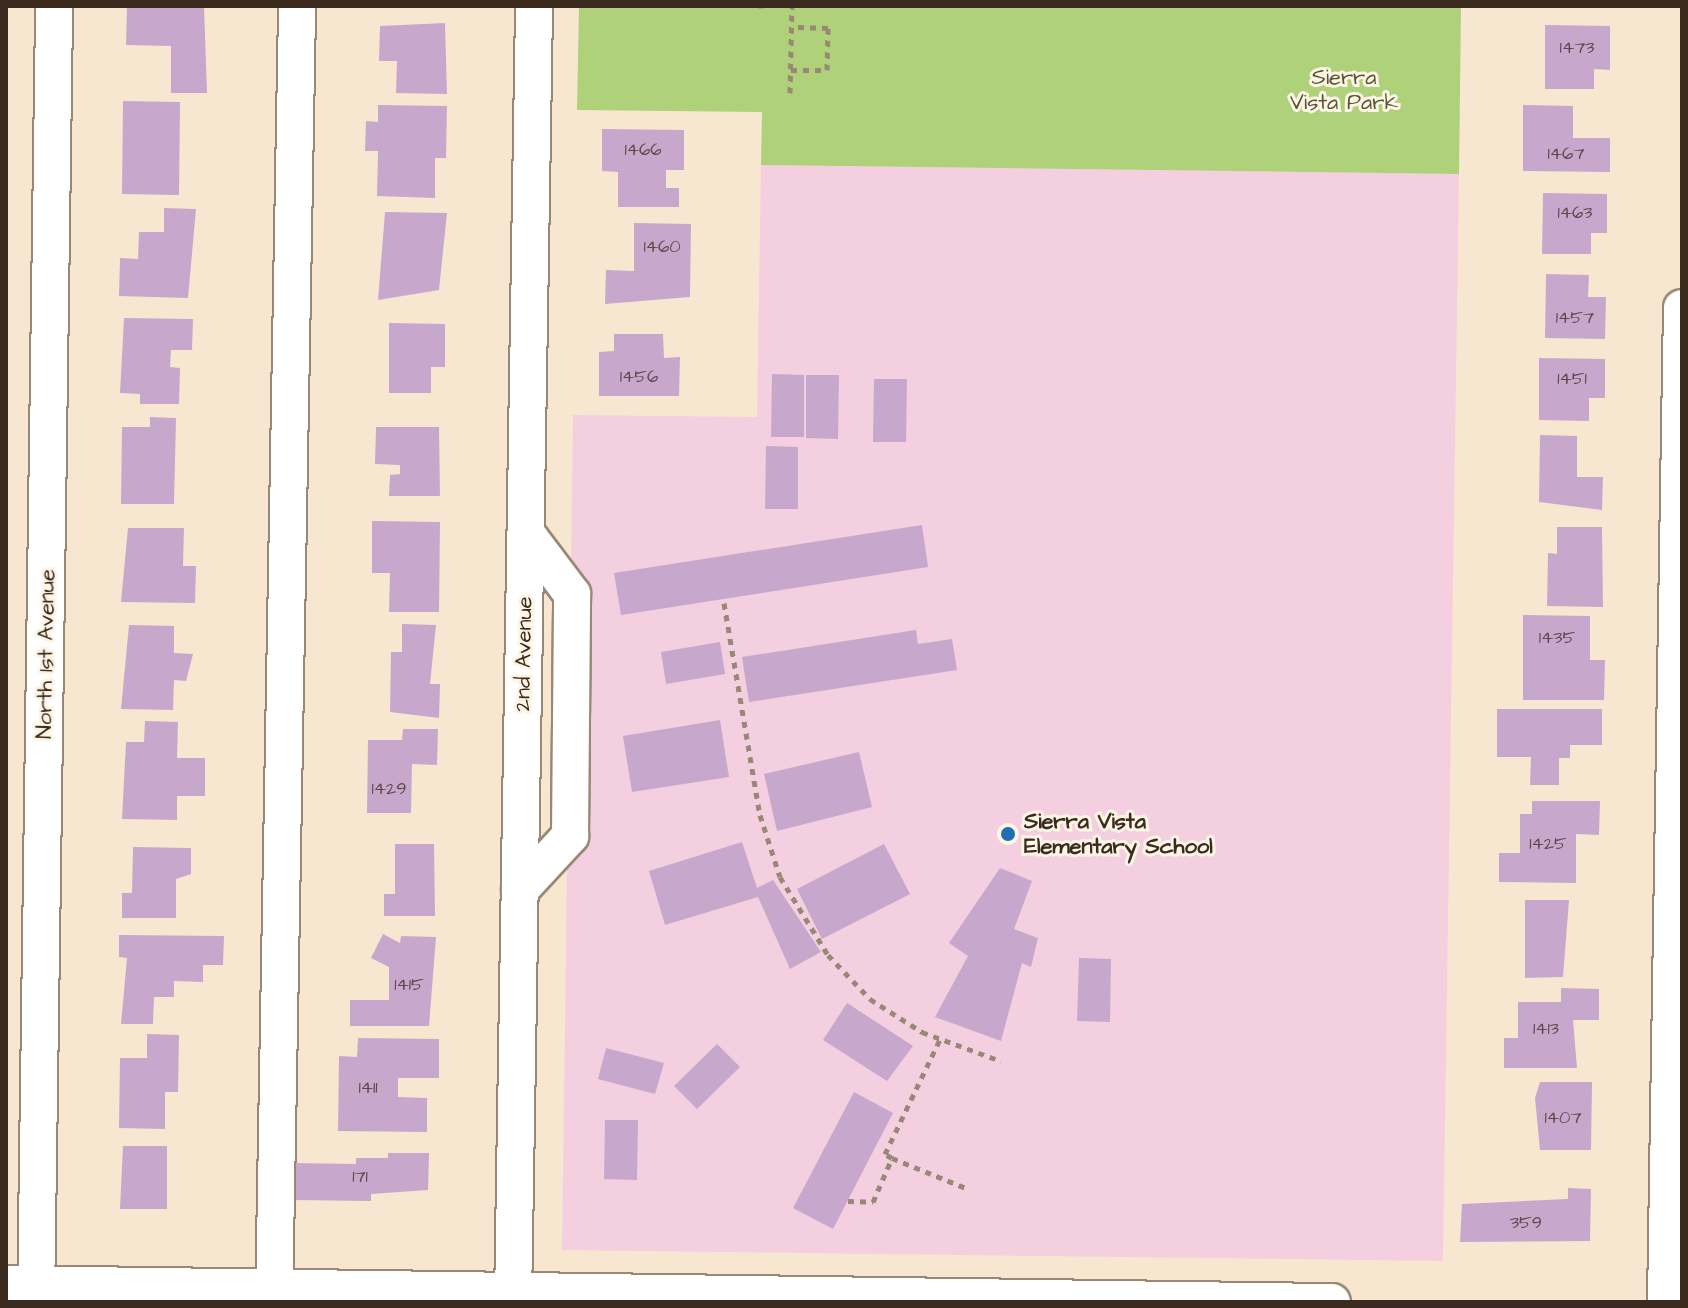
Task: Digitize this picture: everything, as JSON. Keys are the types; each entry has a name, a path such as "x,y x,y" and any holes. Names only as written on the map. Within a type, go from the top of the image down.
{"street":[{"name":"North 1st Avenue","path":"26,1290 54,6"},
{"path":"274,1294 297,6"},
{"name":"2nd Avenue","path":"513,1296 534,6"},
{"path":"1666,1302 1682,308"},
{"path":"520,890 570,836 572,594 526,533"},
{"path":"26,1290 1332,1302"}],"path":[{"path":"790,93 792,6"},
{"path":"791,70 827,70 828,28 792,27"},
{"path":"724,603 760,815 780,877 828,955 860,988 940,1039 1001,1061"},
{"path":"940,1039 885,1154 966,1188"},
{"path":"848,1201 859,1207 873,1202 892,1158"}],"shaded area":[{"name":"Sierra Vista Elementary School","path":"761,165 1459,174 1443,1261 562,1250 573,415 757,417"}],"green space":[{"name":"Sierra Vista Park","path":"579,6 1461,6 1459,174 761,165 762,112 577,110"}],"building":[{"path":"127,6 204,6 207,93 171,93 171,46 126,45"},
{"path":"445,23 447,94 396,93 397,61 379,61 380,26"},
{"path":"1545,25 1610,26 1610,70 1594,69 1594,89 1545,89"},
{"path":"123,101 180,102 179,195 122,194"},
{"path":"378,105 447,106 446,158 435,158 435,198 377,196 378,151 365,151 366,121 378,122"},
{"path":"1523,105 1573,106 1573,138 1610,138 1610,172 1523,171"},
{"path":"602,129 684,130 684,170 666,170 666,188 679,188 679,207 618,207 618,172 602,171"},
{"path":"1543,193 1607,194 1607,233 1591,233 1591,254 1542,254"},
{"path":"164,208 196,209 188,298 119,296 120,258 138,259 139,232 164,232"},
{"path":"385,212 447,213 439,290 378,300"},
{"path":"634,223 691,224 690,297 605,304 606,270 634,271"},
{"path":"1546,274 1589,275 1588,297 1606,297 1605,339 1545,338"},
{"path":"124,318 193,319 192,350 171,350 170,367 180,368 179,404 140,404 140,394 120,393"},
{"path":"389,323 445,324 445,367 431,367 431,393 389,393"},
{"path":"614,334 663,334 664,358 680,357 679,396 599,396 599,352 614,351"},
{"path":"1539,358 1605,359 1605,398 1589,398 1589,421 1539,420"},
{"path":"772,374 804,375 804,437 771,437"},
{"path":"806,375 839,375 838,439 806,438"},
{"path":"874,379 907,379 906,442 873,442"},
{"path":"150,417 176,418 174,504 121,504 122,427 150,427"},
{"path":"376,427 439,427 440,496 389,496 390,475 400,474 400,465 375,464"},
{"path":"1540,435 1577,436 1577,477 1603,477 1602,510 1539,502"},
{"path":"766,446 798,447 798,509 765,509"},
{"path":"372,521 440,522 439,612 389,612 390,573 372,573"},
{"path":"922,525 928,567 621,615 614,573"},
{"path":"1557,527 1602,527 1603,607 1547,606 1548,553 1557,554"},
{"path":"128,528 184,528 183,566 196,566 195,603 121,602"},
{"path":"1523,615 1590,616 1590,660 1605,660 1604,700 1523,700"},
{"path":"402,624 436,625 430,684 440,684 439,718 390,712 391,652 402,652"},
{"path":"129,625 174,626 174,653 193,654 186,681 174,680 173,710 121,709"},
{"path":"916,630 918,644 952,639 957,670 749,702 742,657"},
{"path":"720,642 725,674 666,684 661,652"},
{"path":"1497,709 1602,709 1602,745 1570,745 1570,758 1559,758 1559,785 1530,785 1531,757 1497,757"},
{"path":"720,720 729,777 632,792 623,736"},
{"path":"145,721 178,722 177,758 205,758 205,796 177,796 177,820 122,819 126,742 144,742"},
{"path":"403,729 438,729 437,765 412,764 411,813 367,813 368,740 402,740"},
{"path":"859,752 872,807 777,831 764,774"},
{"path":"1532,801 1600,801 1599,835 1576,834 1576,883 1499,882 1499,853 1520,853 1520,814 1532,814"},
{"path":"742,842 757,888 773,880 821,952 790,969 758,897 665,925 649,871"},
{"path":"395,844 434,844 435,916 384,916 384,894 395,894"},
{"path":"884,844 910,894 822,939 797,889"},
{"path":"133,847 191,848 191,874 176,879 176,918 122,918 122,893 132,893"},
{"path":"1000,868 1032,881 1014,929 1038,938 1031,967 1022,963 1001,1041 935,1017 968,956 949,943"},
{"path":"1525,900 1569,900 1563,977 1525,978"},
{"path":"383,934 400,943 401,936 436,937 429,1026 350,1026 350,1000 389,1000 389,967 371,958"},
{"path":"119,935 224,936 223,965 203,965 203,982 174,981 174,997 154,997 153,1024 121,1024 127,958 119,957"},
{"path":"1079,958 1111,959 1110,1022 1077,1021"},
{"path":"1561,988 1599,989 1599,1020 1573,1020 1577,1068 1504,1068 1504,1038 1518,1038 1518,1002 1561,1002"},
{"path":"847,1003 913,1046 887,1081 823,1040"},
{"path":"147,1034 179,1035 178,1092 165,1092 165,1129 119,1128 120,1058 147,1058"},
{"path":"358,1038 439,1039 439,1078 398,1078 398,1097 427,1098 427,1132 338,1131 339,1056 357,1057"},
{"path":"717,1044 740,1067 697,1109 674,1086"},
{"path":"606,1048 664,1063 655,1094 598,1079"},
{"path":"1540,1082 1592,1082 1591,1150 1540,1150 1535,1098"},
{"path":"854,1092 893,1113 833,1229 793,1208"},
{"path":"605,1120 638,1120 637,1180 604,1179"},
{"path":"123,1146 167,1146 167,1209 120,1209"},
{"path":"388,1153 429,1153 428,1190 371,1194 371,1201 291,1200 292,1163 356,1164 356,1158 388,1158"},
{"path":"1568,1188 1591,1189 1590,1241 1460,1242 1462,1204 1568,1199"}],"place":[{"name":"Sierra Vista Elementary School","path":"1008,834"}]}
